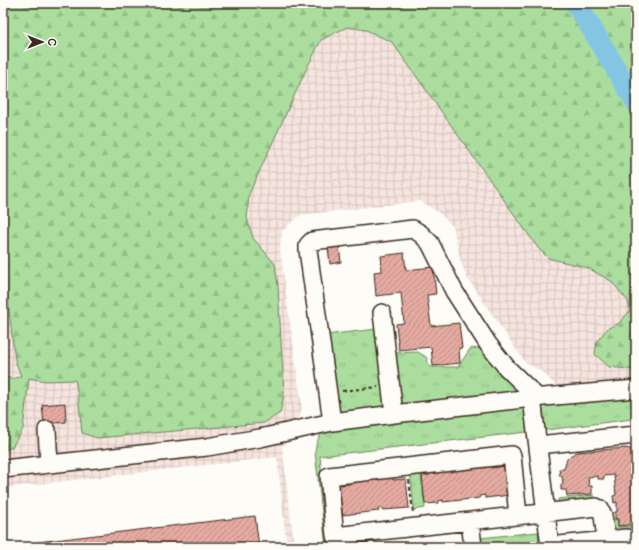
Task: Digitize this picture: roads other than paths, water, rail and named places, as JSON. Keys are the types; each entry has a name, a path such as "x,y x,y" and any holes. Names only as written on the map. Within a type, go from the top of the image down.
{"lane":[{"path":"332,422 308,245 312,241 413,229 421,234 430,243 454,291 488,344 507,368 535,398 555,497"},
{"path":"382,313 394,414"},
{"path":"3,469 207,447 260,438 332,422 394,414 535,398 636,389"},
{"path":"46,430 49,464"},
{"path":"544,444 636,435"},
{"path":"544,444 546,512 550,547 623,538 631,539 632,547"},
{"path":"518,516 512,455 329,476 335,536 518,516 546,512 596,507 600,509 603,515 606,540"},
{"path":"470,521 473,547"}],"waterway":[{"path":"575,3 636,102"}]}
